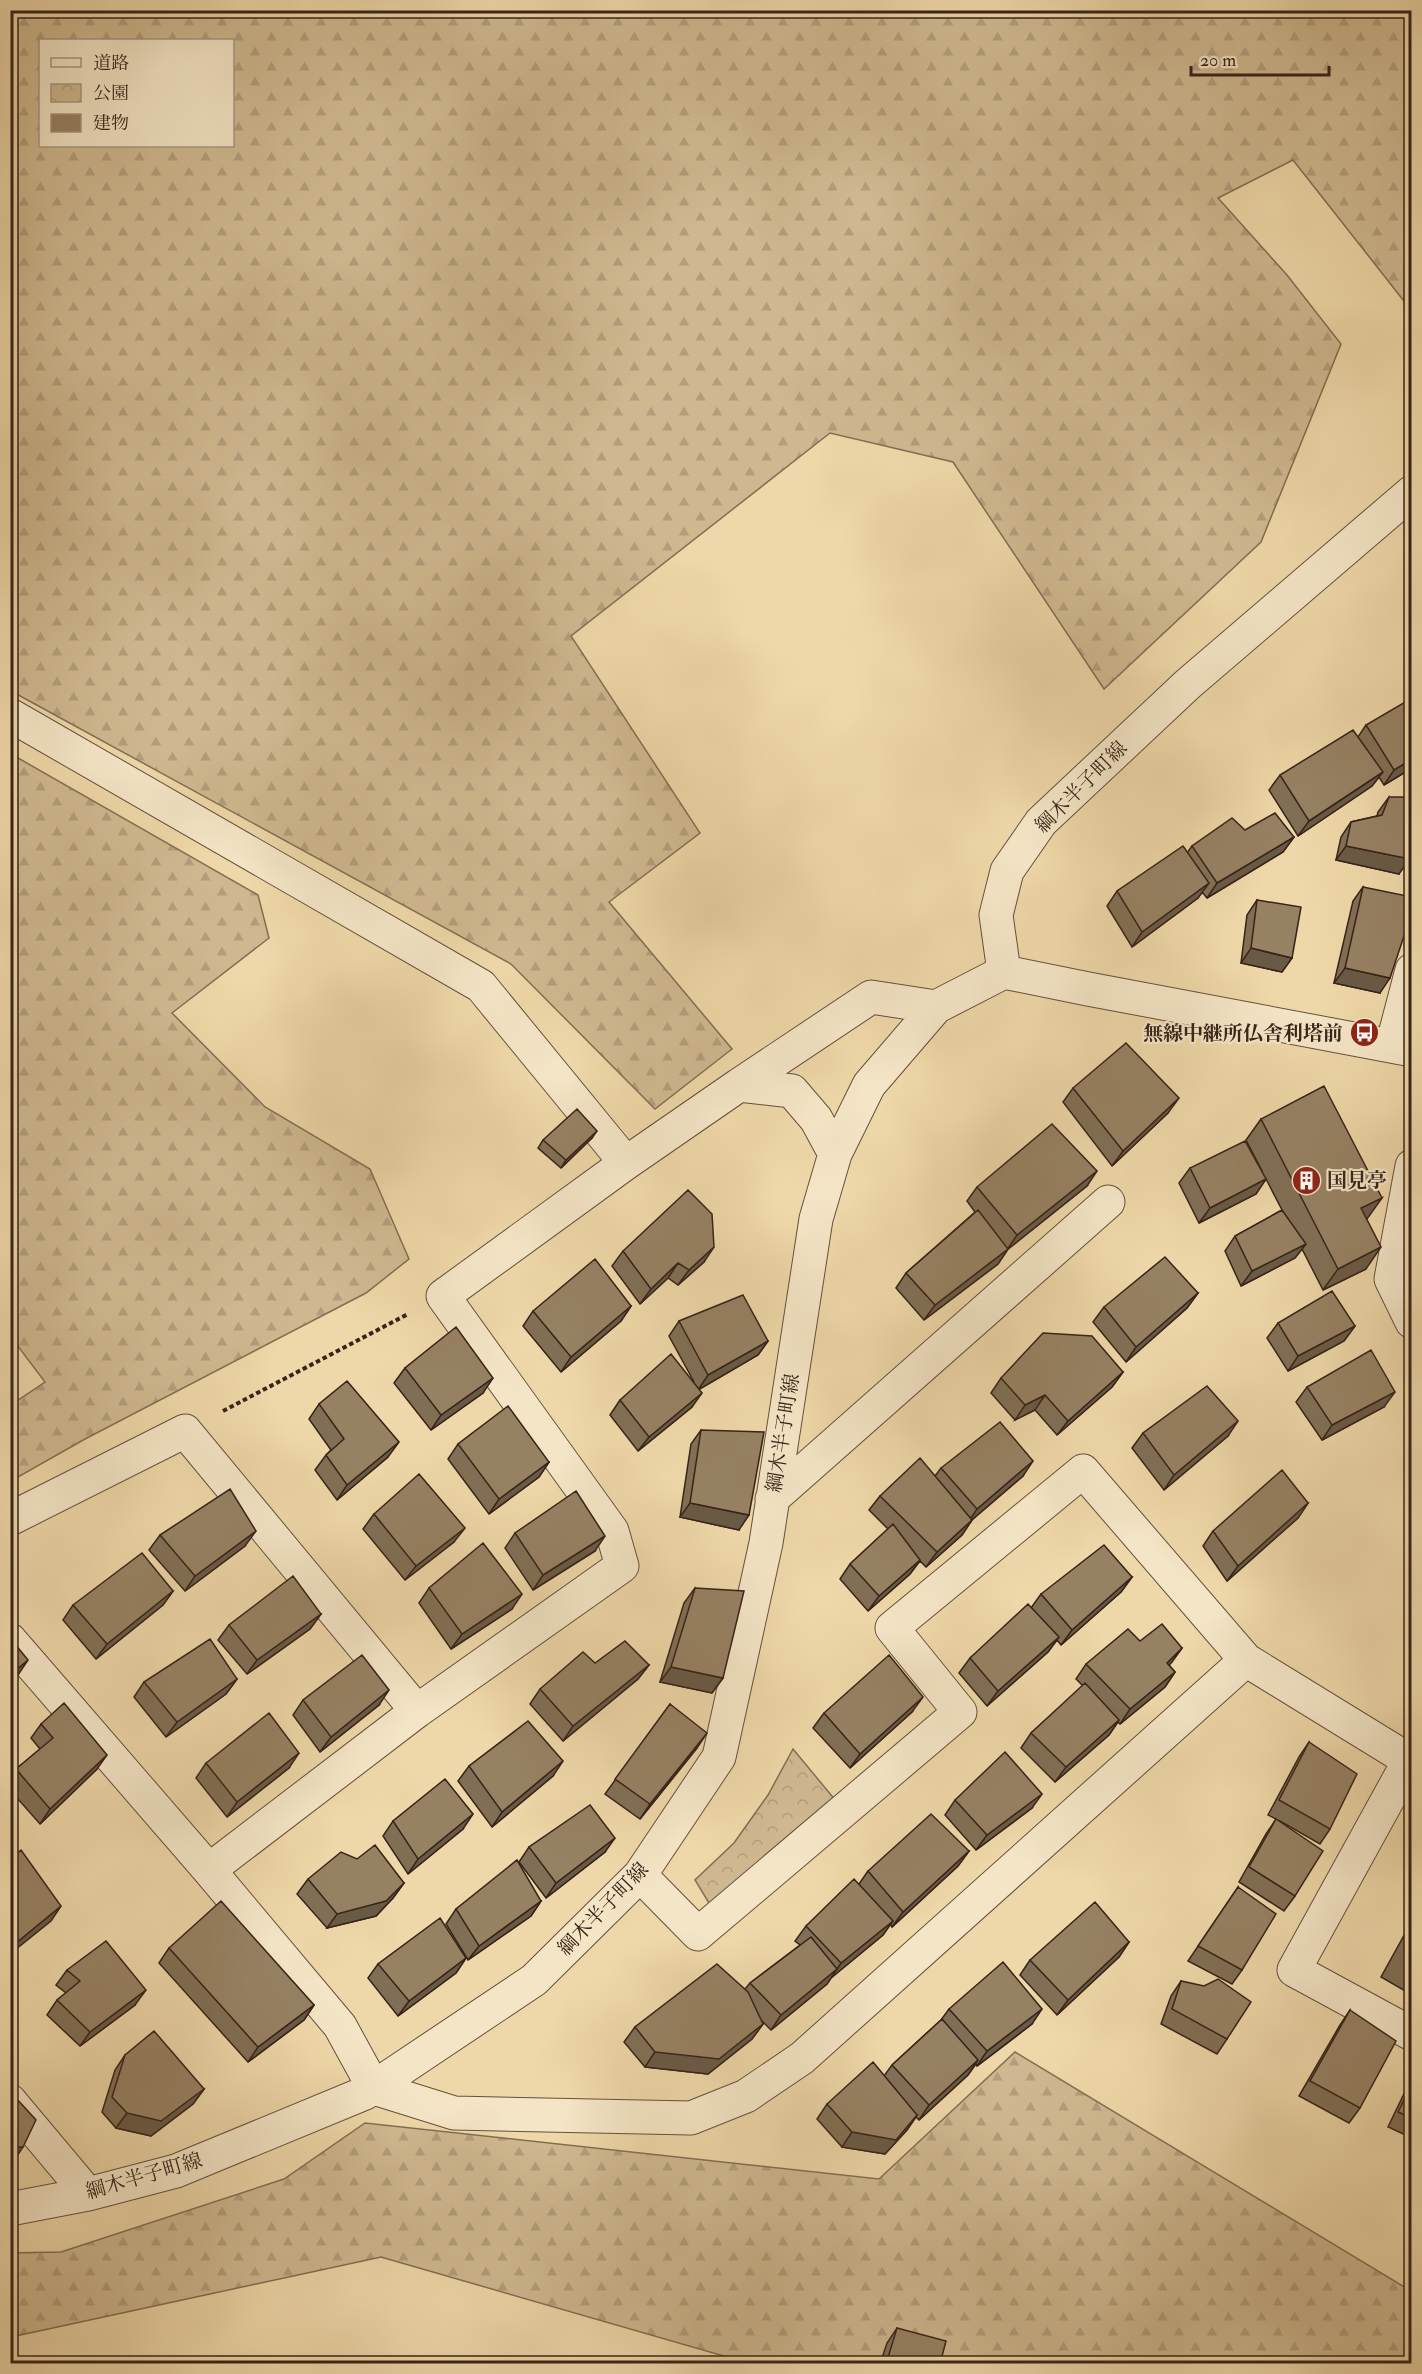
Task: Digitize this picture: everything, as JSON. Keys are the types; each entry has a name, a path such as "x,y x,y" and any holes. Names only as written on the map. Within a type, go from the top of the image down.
{"street":[{"name":"綱木半子町線","path":"10,2209 88,2194 176,2171 374,2088 534,1980 640,1875 719,1757 766,1543 816,1219 835,1154 869,1084 936,1007 1005,972 996,915 1006,872 1041,822 1188,684 1412,492"},
{"path":"10,715 481,986 626,1163"},
{"path":"1005,972 1402,1048 1412,970"},
{"path":"209,1870 417,1711 622,1566 612,1531 444,1296 626,1163 871,997 936,1007"},
{"path":"739,1085 792,1091 816,1119 835,1154"},
{"path":"1412,1166 1391,1279 1412,1322"},
{"path":"772,1498 1108,1202"},
{"path":"10,1519 185,1431 417,1711"},
{"path":"640,1875 698,1934 960,1712 891,1628 1083,1471 1246,1660 1411,1762 1294,1970 1412,2034"},
{"path":"10,1640 340,2026 374,2088 454,2113 691,2118 746,2096 802,2058 1246,1660"},
{"path":"10,2101 88,2194"}],"path":[{"path":"185,1431 444,1296"}],"green space":[{"path":"10,11 1411,11 1411,310 1293,160 1218,198 1287,275 1341,344 1261,542 1104,689 953,462 830,433 571,636 700,833 609,902 732,1049 655,1109 511,964 11,691"},
{"path":"11,754 258,895 269,938 172,1013 265,1107 370,1169 409,1259 366,1293 85,1439 11,1481 11,1405 45,1382 11,1337"},
{"path":"793,1749 836,1801 712,1908 695,1880 734,1843 768,1795"},
{"path":"1015,2052 1411,2291 1411,2363 748,2363 381,2257 11,2337 10,2253 61,2252 284,2179 365,2123 879,2179"}],"building":[{"path":"1412,698 1412,759 1394,770 1366,725"},
{"path":"1353,730 1383,772 1309,821 1280,775"},
{"path":"1389,797 1412,797 1410,859 1346,846 1351,822 1382,815"},
{"path":"1275,813 1294,837 1217,883 1192,846 1232,818 1245,830"},
{"path":"1183,846 1209,883 1142,932 1117,891"},
{"path":"1363,887 1412,897 1412,912 1390,978 1345,968"},
{"path":"1257,900 1301,907 1292,958 1251,948"},
{"path":"1126,1043 1179,1098 1123,1151 1073,1088"},
{"name":"国見亭","path":"1324,1086 1382,1198 1361,1208 1381,1247 1338,1269 1261,1119"},
{"path":"577,1109 597,1131 566,1160 543,1140"},
{"path":"1052,1124 1097,1171 1017,1235 977,1187"},
{"path":"1245,1141 1266,1179 1210,1208 1190,1168"},
{"path":"688,1190 712,1214 714,1247 689,1270 678,1263 651,1289 623,1251"},
{"path":"978,1210 1008,1249 935,1305 906,1273"},
{"path":"1282,1210 1306,1244 1252,1271 1235,1236"},
{"path":"1165,1257 1198,1293 1136,1347 1104,1307"},
{"path":"595,1259 631,1306 571,1357 533,1311"},
{"path":"1332,1291 1355,1326 1298,1356 1278,1323"},
{"path":"743,1295 768,1341 708,1375 679,1321"},
{"path":"456,1327 493,1378 441,1415 405,1368"},
{"path":"1043,1333 1092,1336 1123,1372 1068,1421 1045,1395 1025,1405 1001,1378"},
{"path":"1371,1350 1395,1392 1332,1425 1307,1387"},
{"path":"671,1354 702,1393 649,1437 620,1400"},
{"path":"347,1381 399,1442 347,1485 326,1455 344,1439 319,1404"},
{"path":"1207,1386 1238,1421 1174,1475 1143,1433"},
{"path":"508,1406 549,1462 499,1499 458,1444"},
{"path":"1000,1422 1033,1461 977,1509 941,1468"},
{"path":"701,1430 764,1432 749,1515 690,1503"},
{"path":"920,1458 972,1520 937,1552 880,1496"},
{"path":"1282,1470 1308,1503 1238,1566 1213,1531"},
{"path":"419,1474 465,1528 416,1566 374,1514"},
{"path":"230,1489 256,1531 195,1576 160,1535"},
{"path":"576,1491 605,1536 543,1575 515,1533"},
{"path":"893,1524 920,1560 879,1596 850,1564"},
{"path":"483,1543 522,1594 462,1634 429,1588"},
{"path":"1104,1545 1132,1577 1072,1630 1041,1594"},
{"path":"142,1553 173,1591 107,1644 73,1605"},
{"path":"293,1576 321,1614 257,1660 229,1625"},
{"path":"695,1588 744,1591 723,1678 671,1667"},
{"path":"1028,1604 1059,1637 998,1691 970,1658"},
{"path":"1162,1624 1182,1648 1167,1663 1175,1672 1130,1709 1086,1664 1128,1629 1140,1641"},
{"path":"10,1638 28,1660 10,1675"},
{"path":"210,1639 237,1679 177,1722 144,1682"},
{"path":"625,1641 649,1665 573,1726 540,1689 583,1652 595,1663"},
{"path":"362,1655 389,1690 331,1737 303,1700"},
{"path":"889,1655 923,1697 860,1754 824,1713"},
{"path":"1085,1683 1119,1720 1066,1767 1031,1733"},
{"path":"64,1703 107,1755 50,1809 16,1769 53,1738 41,1724"},
{"path":"670,1704 707,1733 650,1804 615,1779"},
{"path":"269,1713 299,1753 237,1802 206,1763"},
{"path":"528,1721 563,1761 502,1812 469,1766"},
{"path":"1309,1742 1357,1774 1330,1829 1279,1800"},
{"path":"1005,1752 1042,1794 987,1835 955,1800"},
{"path":"445,1779 473,1814 418,1859 393,1821"},
{"path":"590,1805 615,1838 556,1883 529,1847"},
{"path":"931,1814 969,1851 903,1912 868,1871"},
{"path":"1276,1819 1323,1851 1295,1896 1249,1867"},
{"path":"375,1845 404,1883 386,1901 337,1914 308,1879 341,1852 357,1859"},
{"path":"21,1850 61,1906 10,1948 10,1859"},
{"path":"517,1860 541,1901 479,1946 456,1909"},
{"path":"854,1879 893,1921 841,1963 806,1926"},
{"path":"1238,1887 1276,1914 1242,1970 1198,1946"},
{"path":"221,1901 314,2005 258,2047 169,1948"},
{"path":"1095,1902 1129,1942 1068,2000 1030,1960"},
{"path":"440,1918 466,1958 409,2001 378,1964"},
{"path":"1412,1932 1412,1944 1406,1941"},
{"path":"811,1937 837,1969 781,2015 750,1983"},
{"path":"106,1941 146,1990 90,2032 57,2000 80,1981 67,1970"},
{"path":"1003,1962 1042,2009 987,2051 949,2009"},
{"path":"717,1964 748,1992 763,2024 719,2059 655,2052 635,2027"},
{"path":"1218,1979 1251,2002 1227,2039 1172,2009 1181,1981 1204,1986"},
{"path":"1350,2010 1396,2041 1360,2108 1310,2081"},
{"path":"942,2019 978,2060 929,2105 892,2065"},
{"path":"154,2031 204,2089 161,2121 127,2113 112,2097 125,2055"},
{"path":"873,2062 917,2115 896,2140 852,2132 827,2104"},
{"path":"1412,2084 1412,2118 1398,2112"},
{"path":"10,2096 15,2097 36,2120 23,2147 10,2147"},
{"path":"897,2328 946,2341 940,2364 886,2364"}],"place":[{"name":"無線中継所仏舎利塔前","path":"1364,1033"},
{"name":"国見亭","path":"1306,1180"}]}
